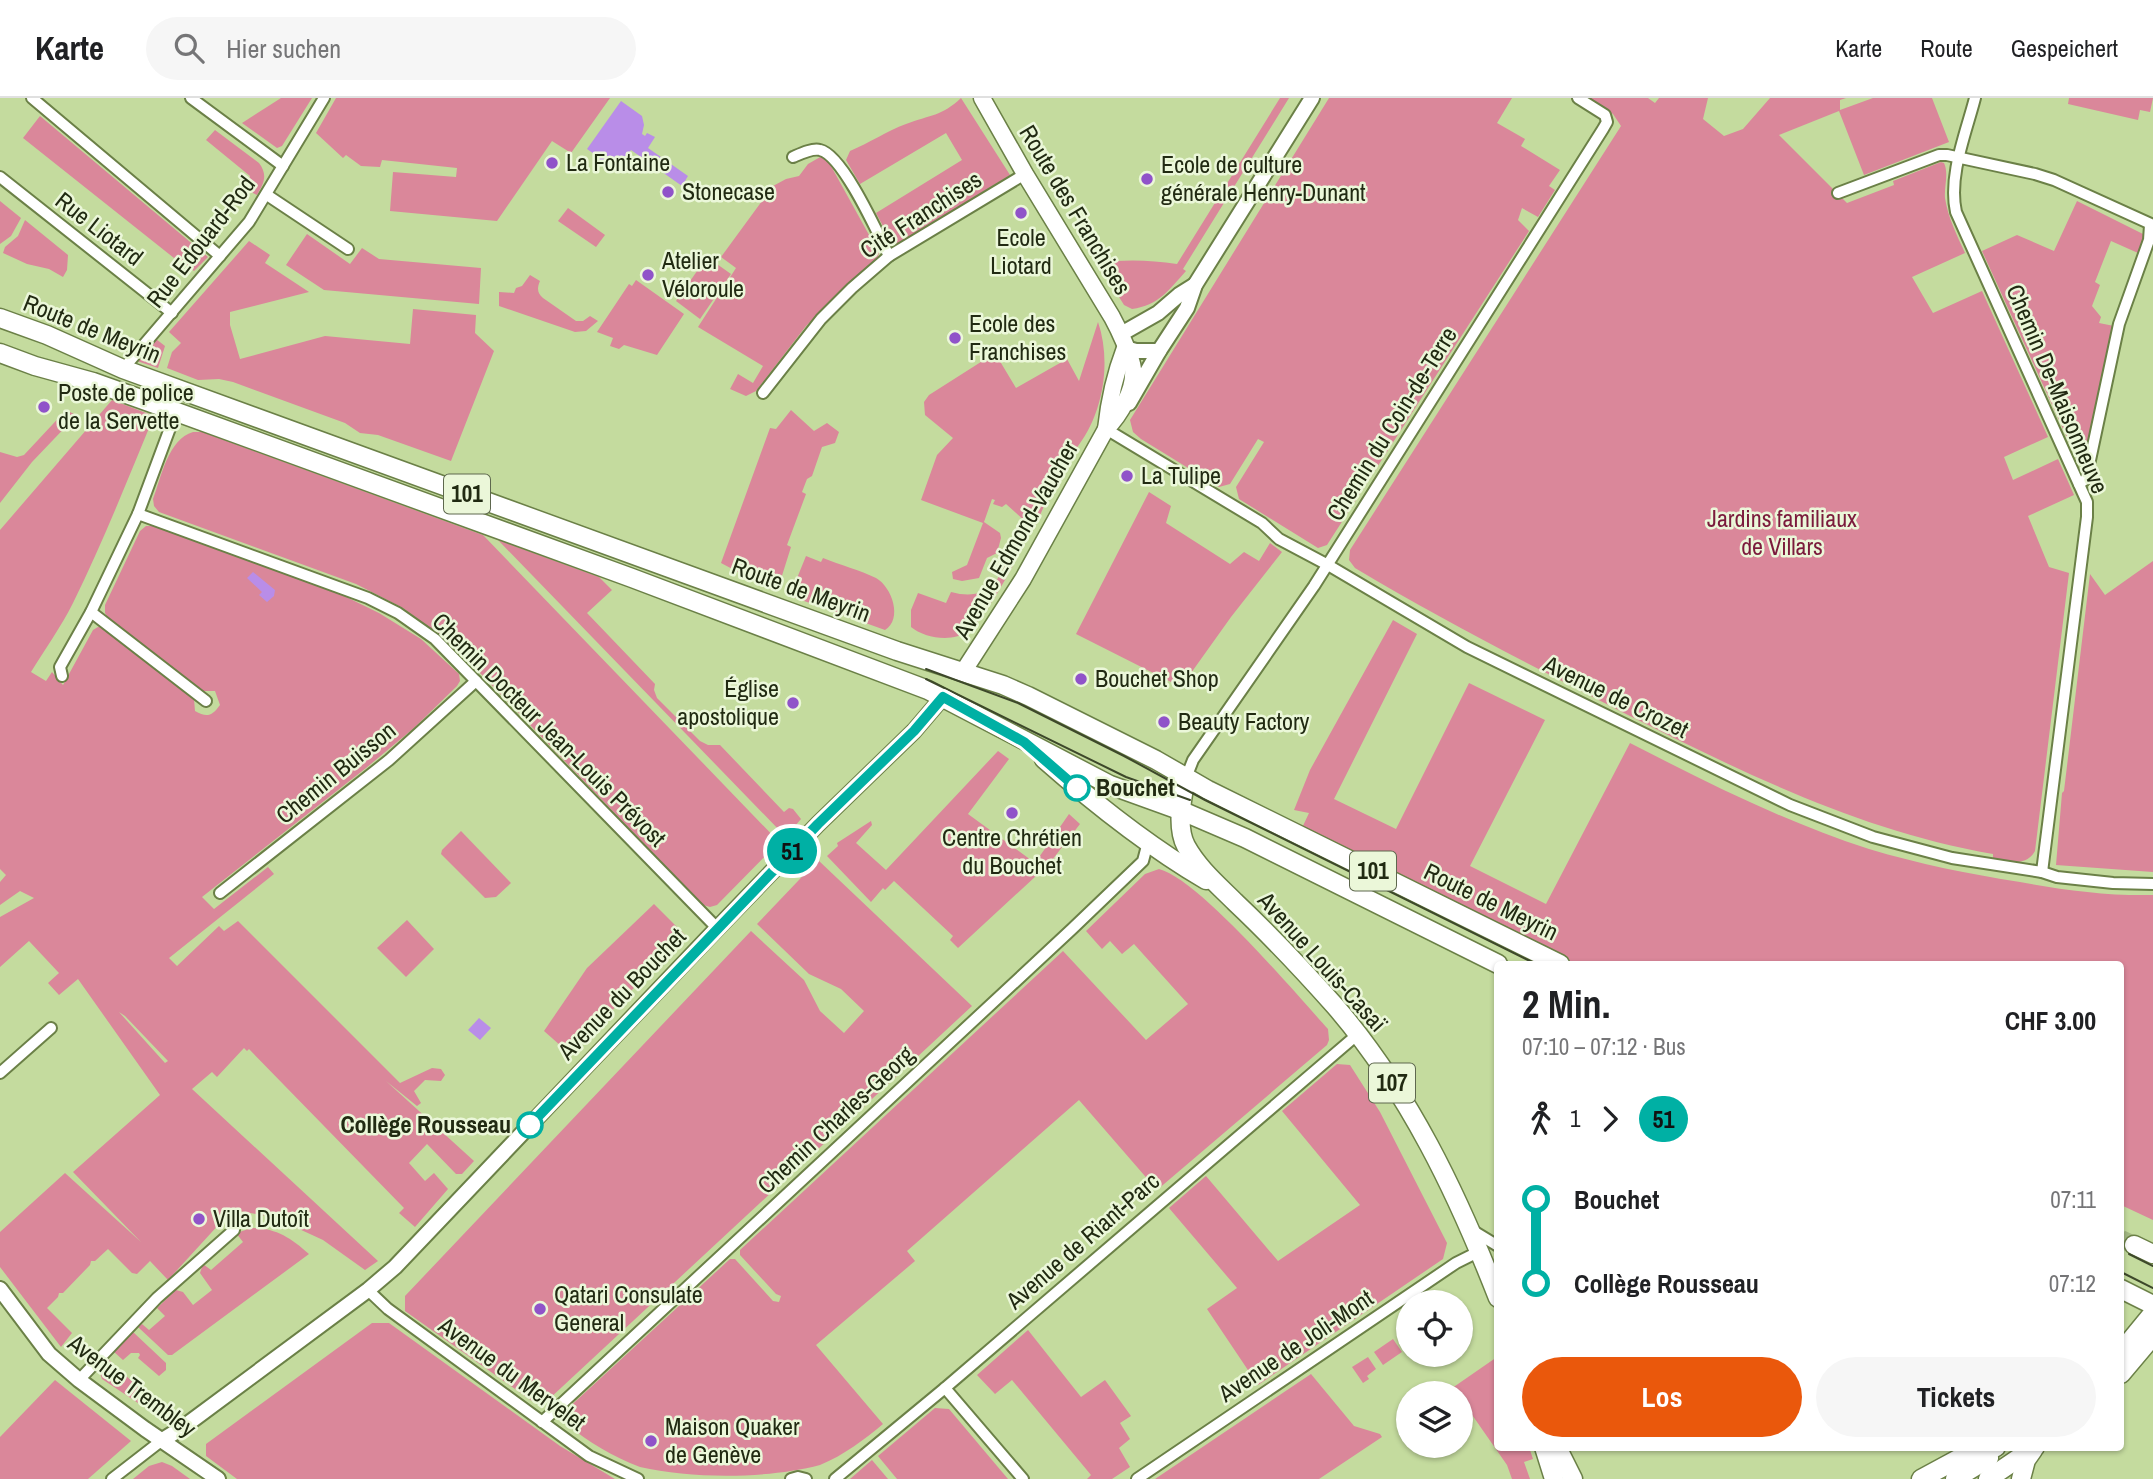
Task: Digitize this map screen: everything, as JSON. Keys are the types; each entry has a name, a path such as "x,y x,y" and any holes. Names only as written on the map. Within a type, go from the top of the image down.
{"main road":[{"name":"Route des Franchises","path":"982,98 1123,341 1133,369 1124,410"},
{"name":"Route de Meyrin","path":"0,318 47,335 124,369 886,647 1028,696 1156,760 1186,778 1554,961"},
{"path":"1106,429 1108,406 1123,341"},
{"name":"Route de Meyrin","path":"0,353 93,382 174,415 632,578 943,697 1024,742 1124,791 1182,809 1245,838 1494,962"},
{"path":"1106,429 1124,410"},
{"name":"Avenue Edmond-Vaucher","path":"963,672 1023,579 1106,429"},
{"path":"943,697 963,672"},
{"name":"Avenue Louis-Casaï","path":"1024,742 1077,788 1148,842 1218,887"},
{"name":"Avenue Louis-Casaï","path":"1186,778 1182,832 1187,847 1218,887 1298,966 1358,1034 1429,1143 1480,1251 1494,1288"},
{"path":"2134,1245 2153,1254"},
{"path":"2124,1290 2153,1305"},
{"path":"2124,1348 2153,1313"},
{"path":"2124,1370 2153,1336"},
{"path":"1545,1451 1554,1479"},
{"path":"1559,1451 1573,1479"},
{"path":"1921,1479 1958,1459 1975,1458 1988,1451"},
{"path":"1955,1479 2000,1451"},
{"path":"1973,1479 1999,1459 2004,1451"},
{"path":"1988,1479 2030,1451"},
{"path":"2021,1479 2026,1460 2032,1451"}],"street":[{"path":"32,98 220,256"},
{"path":"191,98 283,166"},
{"name":"Rue Edouard-Rod","path":"124,369 249,222 324,98"},
{"path":"1124,410 1187,308 1195,285 1312,98"},
{"name":"Chemin du Coin-de-Terre","path":"1186,778 1194,760 1328,565 1607,122 1605,114 1578,98"},
{"name":"Chemin De-Maisonneuve","path":"1975,98 1960,157 1954,202 1959,220 2087,502 2042,872"},
{"path":"793,157 817,149 822,150 839,166 862,202 889,256"},
{"path":"1838,193 1939,155 1960,157 2054,180 2152,225 2121,316 2086,479 2079,484"},
{"name":"Cité Franchises","path":"763,393 821,319 889,256 1025,174"},
{"name":"Rue Liotard","path":"0,177 172,313"},
{"path":"267,195 348,249"},
{"path":"1159,351 1136,351 1123,341 1195,285"},
{"path":"62,677 60,667 91,612 138,514 174,415"},
{"name":"Avenue de Crozet","path":"1106,429 1262,523 1279,539 1467,647 1790,805 1873,837 1952,859 2086,881 2153,884"},
{"name":"Chemin Docteur Jean-Louis Prévost","path":"138,514 368,598 435,639 717,928"},
{"path":"91,612 206,701"},
{"name":"Chemin Buisson","path":"220,893 388,760 475,681"},
{"name":"Avenue du Bouchet","path":"161,1441 183,1428 368,1290 429,1232 717,928 818,824 914,731 943,697"},
{"name":"Chemin Charles-Georg","path":"541,1422 1072,929 1143,861 1148,842"},
{"path":"0,1073 51,1028"},
{"name":"Avenue de Riant-Parc","path":"835,1479 1358,1034"},
{"path":"1469,1229 1494,1243"},
{"path":"79,1380 157,1298 234,1230"},
{"name":"Avenue de Joli-Mont","path":"1137,1479 1456,1263 1480,1251"},
{"name":"Avenue Trembley","path":"0,1289 50,1354 79,1380 161,1441 218,1479"},
{"name":"Avenue du Mervelet","path":"368,1290 388,1309 589,1456 638,1479"},
{"path":"945,1388 1023,1479"},
{"path":"111,1479 161,1441"},
{"path":"791,1479 806,1479"}],"green space":[{"path":"281,98 312,98 282,146 277,148 242,123"},
{"path":"336,98 610,98 571,153 552,141 497,221 390,211 393,172 456,177 457,168 382,160 380,167 361,166 346,155 343,158 316,133"},
{"path":"961,98 1010,175 898,244 892,243 876,213 962,160 946,133 860,184 846,160 850,151 899,127 942,112"},
{"path":"1280,98 1289,98 1183,269 1186,271 1168,291 1149,304 1132,309 1124,305 1098,263 1138,260 1177,264"},
{"path":"1329,98 1512,98 1497,123 1525,139 1521,146 1560,170 1549,186 1555,190 1538,217 1522,208 1518,220 1529,231 1327,545 1318,548 1239,499 1236,487 1264,442 1258,439 1230,484 1219,487 1141,439 1133,432 1130,420"},
{"name":"Jardins familiaux de Villars","path":"1588,98 1648,98 1655,103 1659,98 1708,98 1703,119 1724,136 1743,129 1770,98 1846,98 1840,100 1840,110 1873,98 1932,98 1949,142 1864,175 1839,111 1779,135 1847,203 1894,185 1893,181 1944,163 1946,205 1965,253 1912,277 1933,313 1982,291 2048,437 2004,457 2013,480 2058,459 2074,495 2028,516 2049,567 2069,573 2035,851 2027,859 2016,862 1993,860 1993,854 1896,831 1849,815 1757,777 1622,712 1487,642 1355,568 1349,560 1350,550 1621,126 1613,114"},
{"path":"2069,98 2153,98 2150,112 2140,110 2138,120 2068,104"},
{"path":"40,116 208,257 194,271 23,138"},
{"path":"215,130 259,163 264,179 257,195 245,189 250,176 206,140"},
{"path":"822,156 826,157 879,253 877,259 806,326 756,391 746,396 730,389 738,374 753,383 763,366 698,327 736,268 721,257 773,186 799,176 808,164"},
{"path":"0,201 21,218 11,236 0,244"},
{"path":"2077,201 2143,234 2144,239 2138,253 2111,241 2095,282 2100,285 2092,306 2101,317 2099,323 2114,326 2084,463 2079,464 1982,251 2017,235 2054,251"},
{"path":"568,208 605,235 596,247 558,221"},
{"path":"25,220 68,255 67,270 63,277 49,269 27,264 3,253 5,247 18,236"},
{"path":"307,234 350,264 362,248 379,259 481,268 479,304 324,290 286,265"},
{"path":"249,241 270,255 265,263 309,292 230,312 230,325 240,359 325,336 410,344 413,309 476,315 475,333 494,351 451,461 378,435 360,433 345,423 233,382 219,379 198,380 167,368 172,352 181,343 169,332"},
{"path":"707,257 731,274 700,319 676,301"},
{"path":"530,275 540,281 538,290 541,296 576,321 583,321 590,316 598,321 586,331 575,332 499,306 499,292 514,293"},
{"path":"636,280 684,314 657,355 624,345 619,349 610,346 613,338 597,332 629,284 632,286"},
{"path":"1098,322 1104,372 1098,405 1085,436 1075,450 1063,453 1058,474 1034,529 1006,504 1002,507 993,504 995,500 992,499 984,522 1000,533 997,553 987,558 979,578 962,581 953,579 952,572 967,565 983,523 921,500 937,455 953,438 925,415 924,402 929,395 995,353 1016,388 1067,359 1079,381"},
{"path":"156,339 165,346 158,368 137,361"},
{"path":"112,400 154,416 73,603 31,672 46,681 52,672 63,685 93,630 103,627 194,699 195,711 206,715 217,709 220,705 215,691 200,691 105,613 105,605 140,531 146,526 153,526 336,592 379,613 421,639 459,674 460,681 457,686 414,728 202,897 214,909 268,867 274,874 169,958 177,966 219,926 224,931 238,921 400,1083 432,1068 441,1069 445,1075 441,1081 425,1080 414,1091 421,1103 417,1106 386,1081 474,1161 462,1174 456,1174 427,1144 409,1163 425,1181 434,1173 448,1189 415,1227 399,1213 404,1208 249,1049 247,1051 244,1048 217,1077 212,1072 192,1089 378,1261 365,1270 323,1240 273,1217 239,1211 222,1221 168,1280 150,1261 137,1274 132,1273 108,1249 95,1261 91,1261 47,1308 72,1333 61,1347 0,1267 0,1232 65,1173 141,1242 73,1172 160,1095 78,979 59,995 48,983 59,973 29,941 0,967 0,917 34,898 20,891 0,905 0,882 6,875 0,869 0,530","holes":["119,1012 168,1061 165,1063"]},
{"path":"66,410 76,415 75,417 32,462 0,503 0,452 17,457 24,455"},
{"path":"791,410 814,431 827,423 839,432 835,443 822,447 812,476 807,479 802,492 806,494 787,545 791,547 780,582 774,591 721,563 770,428 776,429"},
{"path":"193,432 202,432 483,535 779,842 717,905 703,905 481,674 441,636 403,608 356,584 159,512 153,499 167,460 177,442"},
{"path":"1149,492 1171,506 1166,523 1230,564 1244,552 1259,561 1270,543 1282,552 1181,687 1076,634"},
{"path":"498,540 599,577 612,590 587,613 655,684 657,698 700,741 708,745 720,745 784,812 789,808 793,809 801,819 788,834 782,833"},
{"path":"806,556 821,562 823,558 882,582 893,603 890,625 885,630 793,597 793,588"},
{"path":"1009,556 1017,558 988,608 968,631 955,637 939,638 923,634 911,627 911,610 918,593 946,603 951,592 981,592 995,583"},
{"path":"2153,561 2153,872 2056,865 2062,793 2090,574 2105,595"},
{"path":"1393,620 1417,634 1334,799 1396,829 1469,683 1545,720 1470,866 1546,904 1630,743 1777,814 1869,849 1944,868 2037,885 2103,893 2153,895 2153,1220 2124,1206 2124,961 1570,961 1302,828 1309,813 1294,810 1310,770"},
{"path":"998,751 1009,759 968,814 1035,863 1069,814 1080,824 1049,864 958,948 950,940 953,936 894,881 885,890 883,888 871,902 827,856 838,846 837,843 871,821 872,825 856,843 886,870"},
{"path":"461,831 511,883 496,897 485,898 441,854"},
{"path":"818,860 972,1006 548,1400 532,1401 405,1311 405,1296 751,931 804,980 820,1011 844,1033 864,1011 841,989 809,974 757,924"},
{"path":"1159,869 1198,893 1271,966 1328,1029 1327,1045 1157,1190 1079,1100 907,1251 915,1261 816,1345 883,1424 829,1461 799,1470 754,1475 661,1471 620,1459 566,1424 565,1411 730,1259 735,1259 773,1301 779,1302 781,1296 776,1294 740,1255 740,1250 1063,951 1146,1040 1188,1004 1134,944 1122,954 1110,941 1102,949 1086,931 1145,874"},
{"path":"654,904 685,935 570,1054 544,1031 587,968"},
{"path":"407,920 434,949 406,977 377,948"},
{"path":"1337,1064 1350,1065 1380,1112 1447,1243 1443,1259 1258,1385 1207,1309 1237,1288 1169,1208 1206,1176 1278,1261 1360,1205 1282,1111"},
{"path":"252,1228 283,1235 309,1254 172,1355 168,1355 138,1327 142,1324 149,1330 165,1316 157,1308 176,1290 183,1292 193,1305 212,1290 200,1273 203,1264 211,1270 243,1242 236,1233"},
{"path":"372,1323 389,1323 560,1446 615,1479 237,1479 206,1456 206,1444"},
{"path":"1028,1330 1081,1397 1105,1380 1131,1416 1120,1423 1130,1439 1119,1448 1130,1467 1112,1479 1087,1479 1091,1475 1012,1380 995,1394 977,1375"},
{"path":"133,1332 166,1363 166,1370 159,1376 138,1358 139,1353 131,1353 123,1360 113,1351"},
{"path":"1393,1339 1396,1343 1396,1356 1383,1365 1374,1352"},
{"path":"1368,1357 1376,1369 1363,1383 1352,1367"},
{"path":"107,1358 154,1402 147,1409 102,1379 98,1367"},
{"path":"1494,1359 1494,1446 1473,1416 1473,1381 1462,1381"},
{"path":"1311,1374 1354,1426 1382,1437 1319,1479 1155,1479"},
{"path":"55,1380 131,1441 88,1479 0,1479 0,1437"},
{"path":"935,1408 949,1409 1008,1479 897,1479 878,1456"},
{"path":"1497,1451 1530,1451 1533,1459 1524,1462 1530,1479 1512,1479 1507,1465"},
{"path":"872,1460 888,1479 850,1479"},
{"path":"162,1462 190,1479 133,1479 149,1466"}],"shaded area":[{"path":"621,101 642,116 642,134 655,137 648,148 688,176 682,186 631,150 617,171 587,149"},
{"path":"253,572 275,590 274,596 267,602 259,595 262,592 247,578"},
{"path":"479,1018 491,1028 480,1040 468,1030"}],"tunnel":[{"path":"2124,1240 2134,1245"}],"tram line":[{"path":"926,669 1018,703 1205,800 1530,961"},
{"path":"926,679 1126,777 1190,800"},
{"path":"2129,1254 2153,1266"},
{"path":"2124,1274 2153,1288"}],"bus line":[{"name":"51","path":"530,1125 818,824 914,731 943,697 1024,742 1077,788"}],"place":[{"name":"La Fontaine","path":"552,163"},
{"name":"Ecole de culture générale Henry-Dunant","path":"1147,179"},
{"name":"Stonecase","path":"668,192"},
{"name":"Ecole Liotard","path":"1021,213"},
{"name":"Atelier Véloroule","path":"648,275"},
{"name":"Ecole des Franchises","path":"955,338"},
{"name":"Poste de police de la Servette","path":"44,407"},
{"name":"La Tulipe","path":"1127,476"},
{"name":"Bouchet Shop","path":"1081,679"},
{"name":"Église apostolique","path":"793,703"},
{"name":"Beauty Factory","path":"1164,722"},
{"name":"Bouchet","path":"1077,788"},
{"name":"Centre Chrétien du Bouchet","path":"1012,813"},
{"name":"Collège Rousseau","path":"530,1125"},
{"name":"Villa Dutoît","path":"199,1219"},
{"name":"Qatari Consulate General","path":"540,1309"},
{"name":"Maison Quaker de Genève","path":"651,1441"}]}
